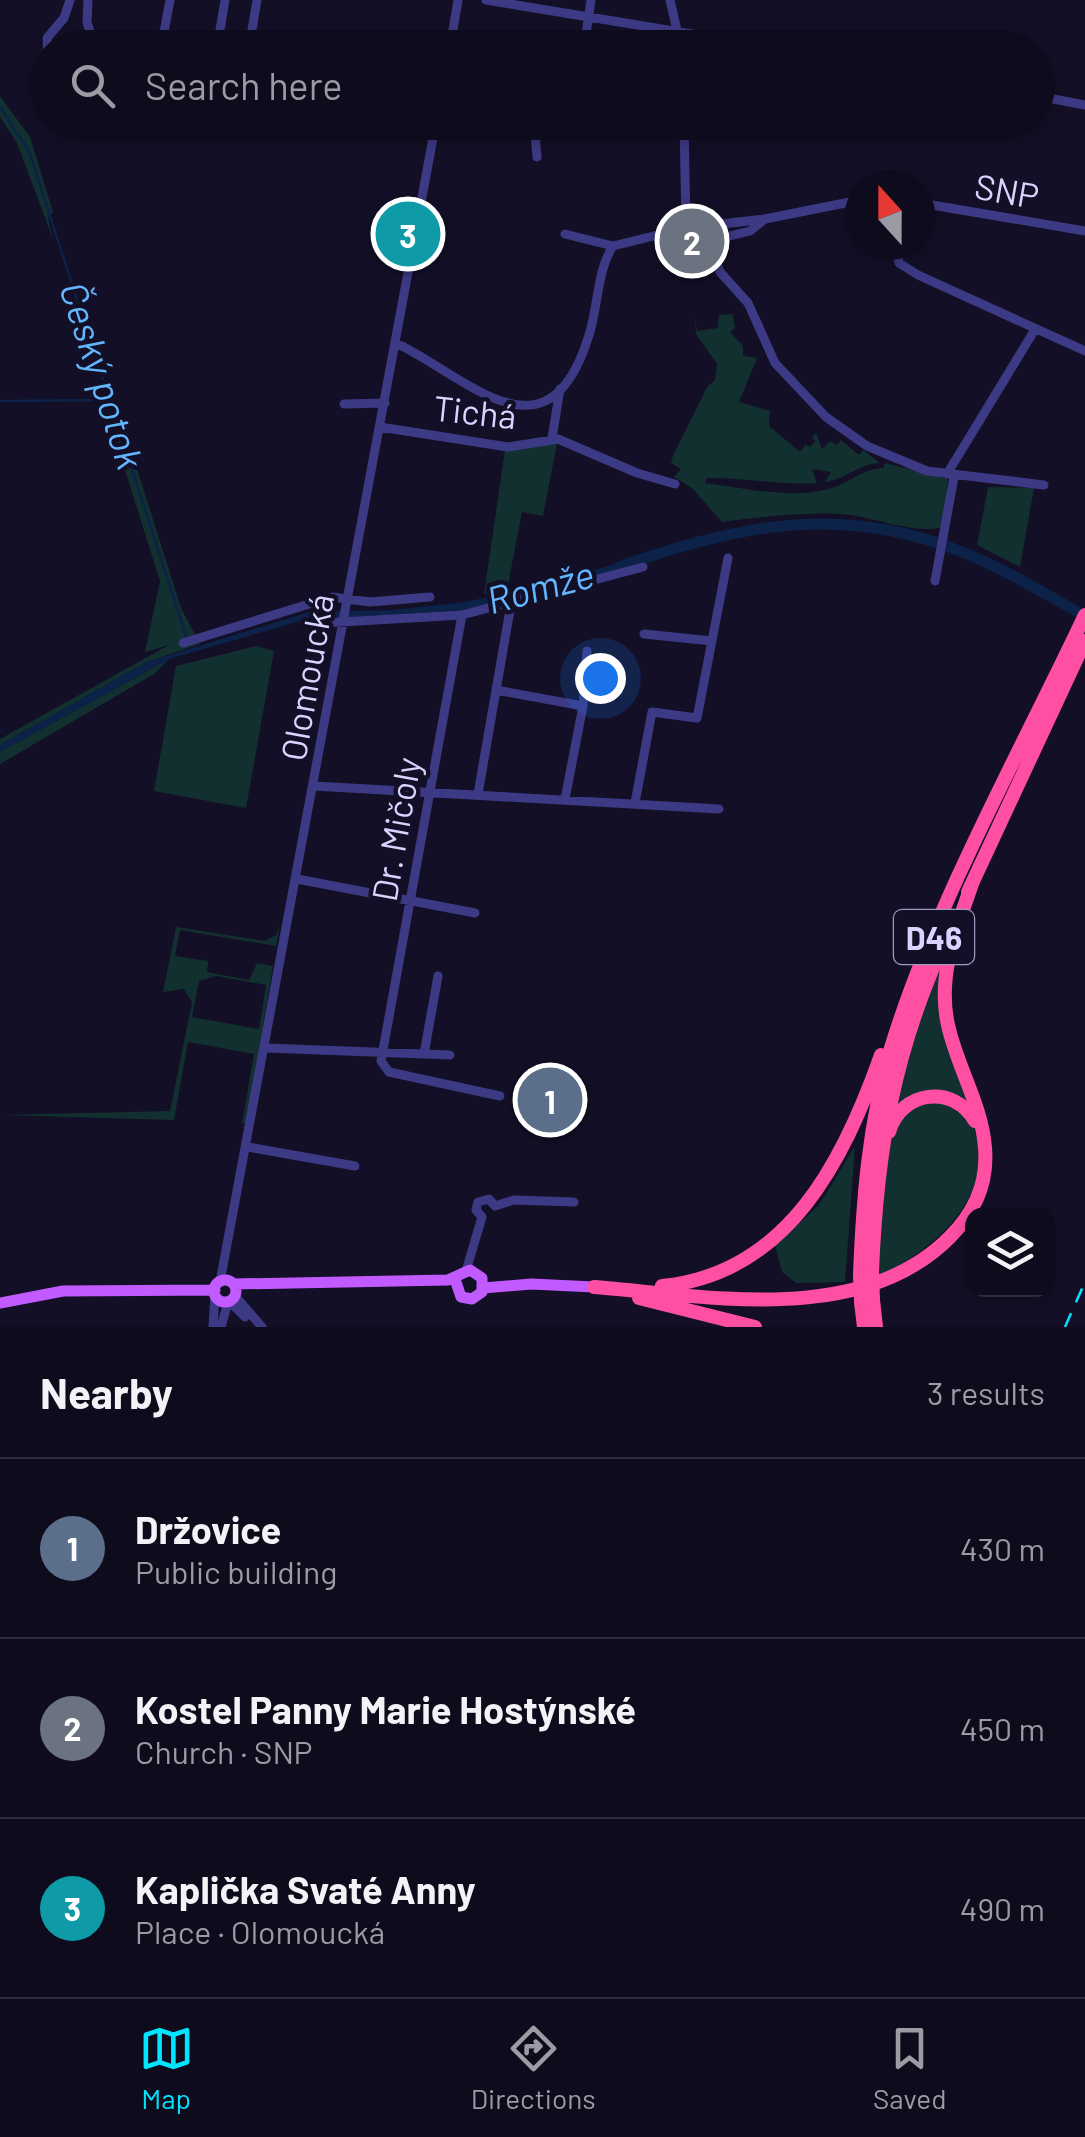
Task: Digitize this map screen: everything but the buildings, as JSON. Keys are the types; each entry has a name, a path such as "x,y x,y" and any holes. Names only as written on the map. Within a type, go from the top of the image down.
{"highway":[{"name":"D46","path":"864,1327 867,1301 863,1192 872,1126 891,1050 920,968 1084,618"},
{"name":"D46","path":"866,1273 877,1171 899,1057 931,972 1085,641"},
{"path":"594,1287 783,1298 830,1296 885,1282 928,1258 962,1224 982,1188 985,1148 945,1005 949,952 972,884"},
{"path":"610,1288 667,1286 715,1273 755,1250 793,1220 845,1149 920,968"},
{"path":"877,1171 891,1123 905,1107 923,1097 942,1096 962,1103 985,1148"},
{"path":"594,1287 755,1327"},
{"name":"D46","path":"867,1301 876,1327"}],"main road":[{"path":"0,1303 63,1291 227,1292 286,1285 392,1281 470,1279 594,1287"}],"street":[{"path":"53,30 64,18 70,0"},
{"path":"88,0 89,30"},
{"path":"164,30 170,0"},
{"path":"220,30 225,0"},
{"path":"252,30 257,0"},
{"path":"453,30 458,0"},
{"path":"486,0 671,30"},
{"path":"586,30 590,0"},
{"path":"670,0 677,30"},
{"path":"1055,99 1085,104"},
{"name":"Olomoucká","path":"221,1327 231,1241 433,140"},
{"path":"535,140 536,157"},
{"path":"684,140 686,228"},
{"path":"564,234 613,246 686,228 765,219 845,203"},
{"name":"SNP","path":"935,206 1085,231"},
{"path":"709,241 750,231 765,219"},
{"path":"704,226 720,272 748,303 775,363 826,418 884,455 950,476 1044,485"},
{"path":"552,438 560,390 589,337 613,246"},
{"path":"898,260 1034,331 1085,350"},
{"path":"935,581 950,476 1034,331"},
{"path":"396,343 505,405 530,406 560,390"},
{"path":"344,404 385,404"},
{"name":"Tichá","path":"380,426 508,447 552,438 675,484"},
{"path":"635,803 652,712 697,718 728,558"},
{"path":"307,624 343,626 462,615 644,567"},
{"path":"188,642 332,597 370,602 430,597"},
{"path":"478,794 511,604"},
{"name":"Dr. Mičoly","path":"381,1052 462,615"},
{"path":"644,634 712,640"},
{"path":"565,799 583,706 586,650"},
{"path":"496,690 583,706"},
{"path":"314,786 719,809"},
{"path":"297,879 475,913"},
{"path":"424,1054 438,976"},
{"path":"267,1048 450,1056"},
{"path":"381,1052 382,1066 389,1072 500,1096"},
{"path":"248,1147 355,1166"},
{"path":"489,1199 494,1206 492,1215 482,1218 476,1210 480,1200 489,1199"},
{"path":"494,1206 514,1200 574,1202"},
{"path":"470,1279 482,1218"},
{"path":"227,1292 259,1327"},
{"name":"Olomoucká","path":"213,1327 227,1292"}],"green space":[{"path":"0,96 30,137 53,212 48,218 53,239 17,143 0,117"},
{"path":"733,314 735,328 730,332 743,346 743,356 757,358 739,402 770,411 769,426 800,452 806,444 810,447 816,433 822,449 830,441 837,445 841,440 859,455 863,450 880,463 825,482 831,472 812,469 817,483 707,478 705,483 808,493 884,468 885,463 948,479 943,527 919,529 853,515 826,514 722,522 692,488 674,477 681,469 671,463 673,456 707,387 715,380 717,364 696,334 695,315 697,331 718,328 719,315"},
{"path":"102,413 120,415 181,608 200,644 147,662 0,745 0,739 169,645 145,652 160,581 112,429"},
{"path":"557,443 543,516 522,512 507,590 484,594 505,450"},
{"path":"988,487 1034,488 1020,567 977,545"},
{"path":"256,646 274,651 246,808 154,791 176,666"},
{"path":"169,659 154,674 0,764 0,752"},
{"path":"280,924 276,946 180,930 175,956 208,961 207,972 249,980 257,963 273,966 246,1124 242,1123 254,1054 188,1042 174,1120 0,1115 170,1111 192,1002 184,989 163,992 176,927 265,941 276,935","holes":["216,976 266,985 259,1029 192,1017 199,981"]},
{"path":"940,963 970,1104 933,1092 890,1117 900,1072"},
{"path":"922,1102 944,1102 970,1117 978,1145 978,1170 959,1214 942,1233 878,1279 886,1152 897,1122"},
{"path":"855,1146 845,1282 796,1283 782,1272 775,1245 819,1205"}],"water":[{"path":"628,560 631,567 536,595 463,610 301,621 169,659 0,752 0,745 147,662 309,612 392,610 457,603 530,590"}],"waterway":[{"name":"Český potok","path":"0,107 29,151 186,636"},
{"path":"0,401 108,400"},
{"name":"Romže","path":"619,567 747,531 789,525 874,528 962,552 1085,616"}],"railway":[{"path":"1065,1327 1085,1282"}],"place":[{"name":"Kaplička Svaté Anny","path":"408,234"},
{"name":"Kostel Panny Marie Hostýnské","path":"692,241"},
{"name":"Držovice","path":"550,1100"}]}
